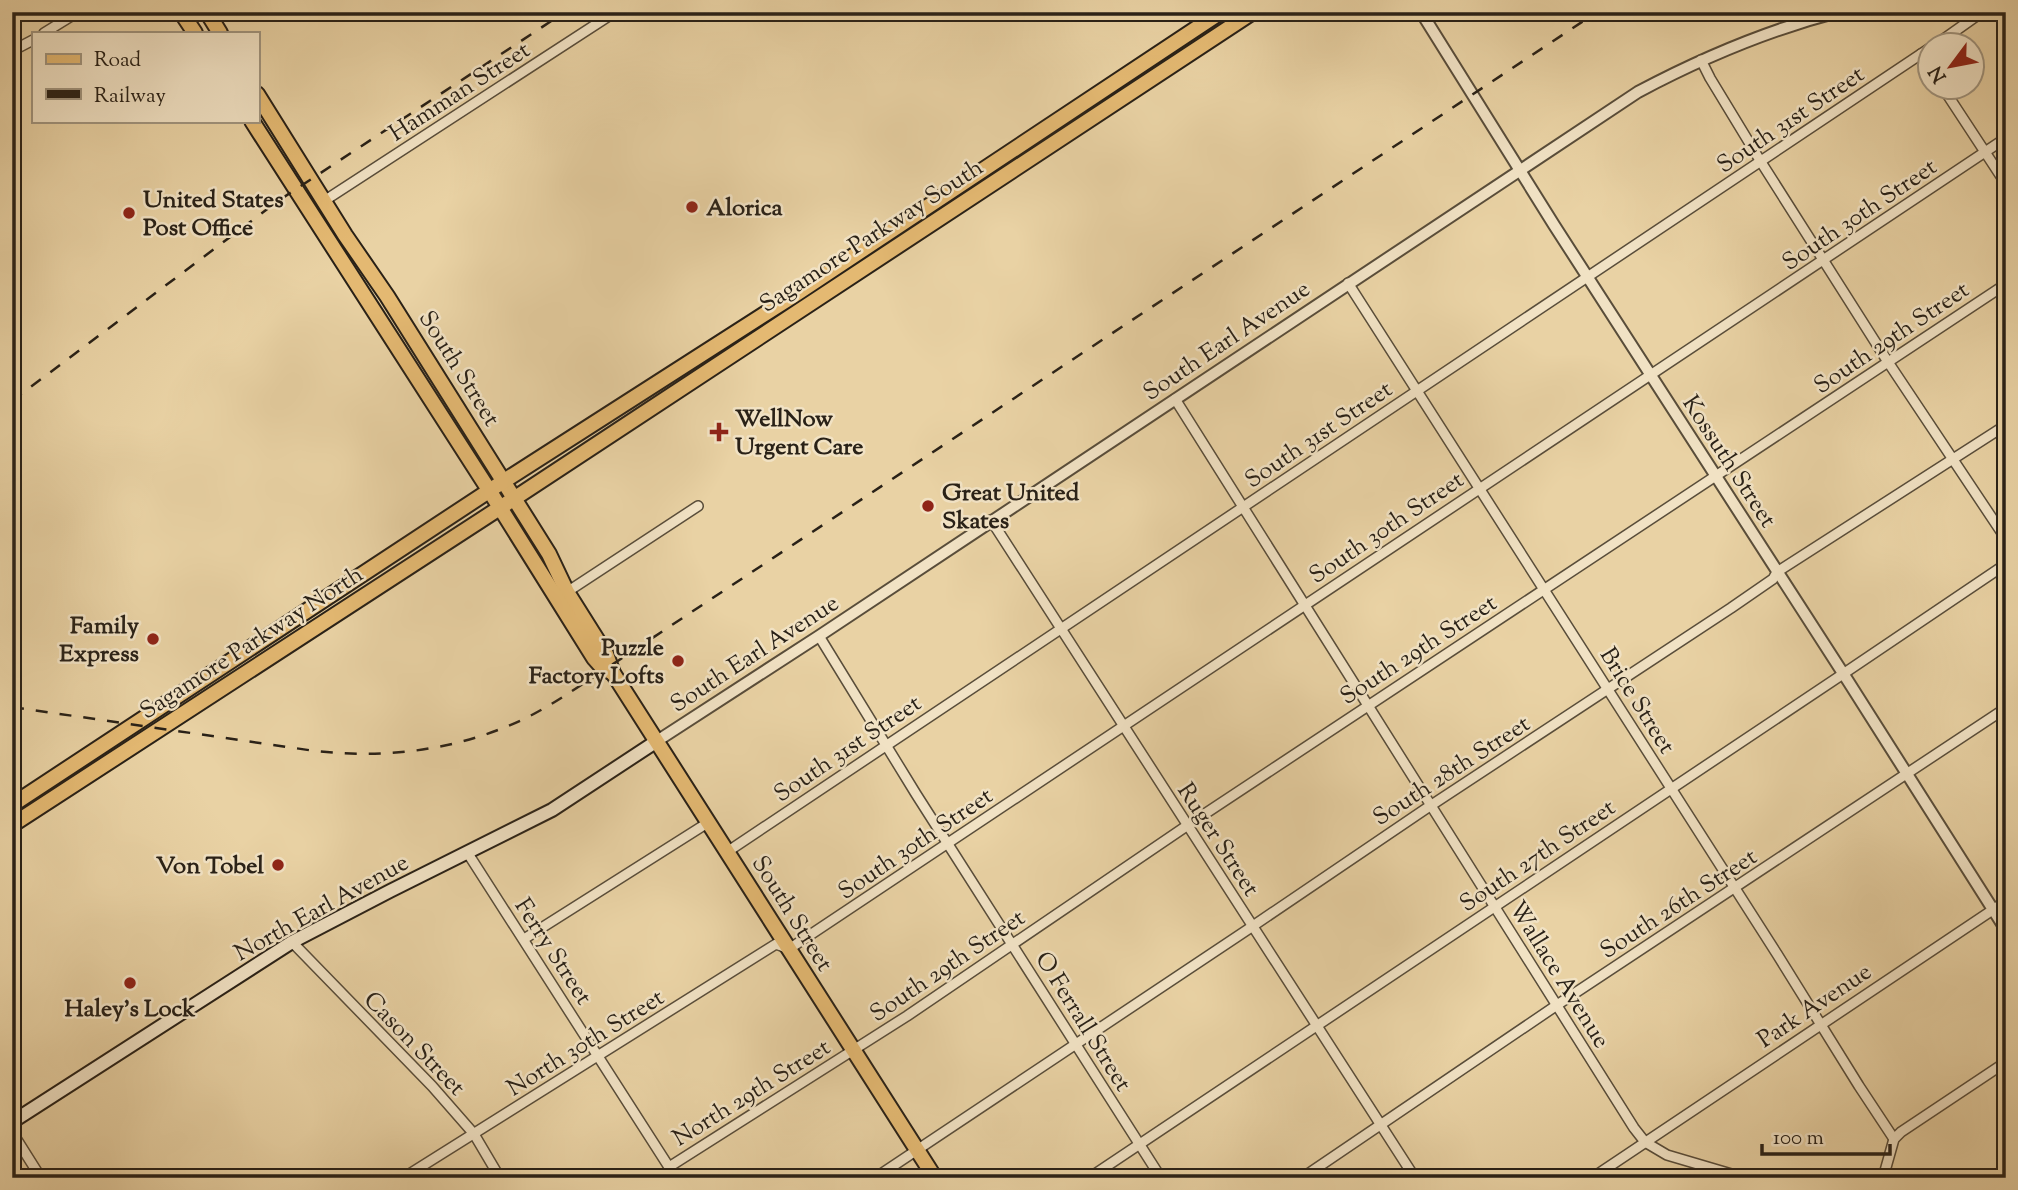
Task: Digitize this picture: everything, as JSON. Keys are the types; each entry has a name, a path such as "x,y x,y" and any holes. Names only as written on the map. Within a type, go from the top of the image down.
{"main road":[{"path":"181,12 194,32"},
{"path":"207,12 219,32"},
{"name":"Sagamore Parkway South","path":"504,481 796,294 1221,12"},
{"name":"Sagamore Parkway South","path":"515,498 1253,12"},
{"name":"South Street","path":"259,97 550,554 567,592 607,654 613,673 935,1178"},
{"path":"259,120 270,114"},
{"name":"South Street","path":"254,123 597,663 613,673"},
{"name":"Sagamore Parkway North","path":"12,805 504,481"},
{"name":"Sagamore Parkway North","path":"12,825 515,498"},
{"name":"North Earl Avenue","path":"12,1122 292,942 552,810 657,741"}],"street":[{"path":"46,32 78,12"},
{"name":"Hamman Street","path":"324,201 615,12"},
{"name":"Kossuth Street","path":"1421,12 2006,930"},
{"name":"South Earl Avenue","path":"657,741 1638,92 1701,60 1762,35 1838,12"},
{"name":"South 31st Street","path":"1953,32 1982,12"},
{"path":"12,51 32,41"},
{"name":"South 31st Street","path":"727,852 1916,58"},
{"path":"1701,60 1761,162 1888,362 2006,539"},
{"path":"1952,102 2006,184"},
{"name":"South 30th Street","path":"789,949 2006,138"},
{"name":"Brice Street","path":"1348,283 1894,1139"},
{"name":"South 29th Street","path":"854,1050 1368,705 2006,284"},
{"name":"Wallace Avenue","path":"1175,399 1558,1005 1641,1145"},
{"name":"South 28th Street","path":"875,1178 1609,690 1773,579 1777,572 2006,425"},
{"path":"567,592 698,506"},
{"name":"Ruger Street","path":"991,520 1415,1178"},
{"name":"South 27th Street","path":"1089,1178 2006,564"},
{"name":"O Ferrall Street","path":"818,636 1161,1178"},
{"name":"South 26th Street","path":"1302,1178 2006,708"},
{"path":"524,939 709,822"},
{"name":"Ferry Street","path":"467,852 676,1178"},
{"name":"Park Avenue","path":"1592,1178 2006,901"},
{"name":"Cason Street","path":"292,942 432,1086 474,1134 499,1178"},
{"name":"North 30th Street","path":"403,1178 776,944 789,949"},
{"name":"North 29th Street","path":"669,1167 854,1050"},
{"path":"1883,1178 1894,1139 1901,1132 2006,1062"},
{"path":"12,1132 41,1178"},
{"path":"1641,1145 1745,1178"}],"green space":[{"path":"1663,1169 1694,1178 1621,1178 1631,1174"}],"railway":[{"path":"12,401 278,201 565,12"},
{"path":"12,707 342,753 423,750 501,729 526,718 595,676 1597,12"}],"place":[{"name":"Alorica","path":"692,207"},
{"name":"United States Post Office","path":"129,213"},
{"name":"WellNow Urgent Care","path":"719,432"},
{"name":"Great United Skates","path":"928,506"},
{"name":"Family Express","path":"153,639"},
{"name":"Puzzle Factory Lofts","path":"678,661"},
{"name":"Von Tobel","path":"278,865"},
{"name":"Haley's Lock","path":"130,983"}]}
